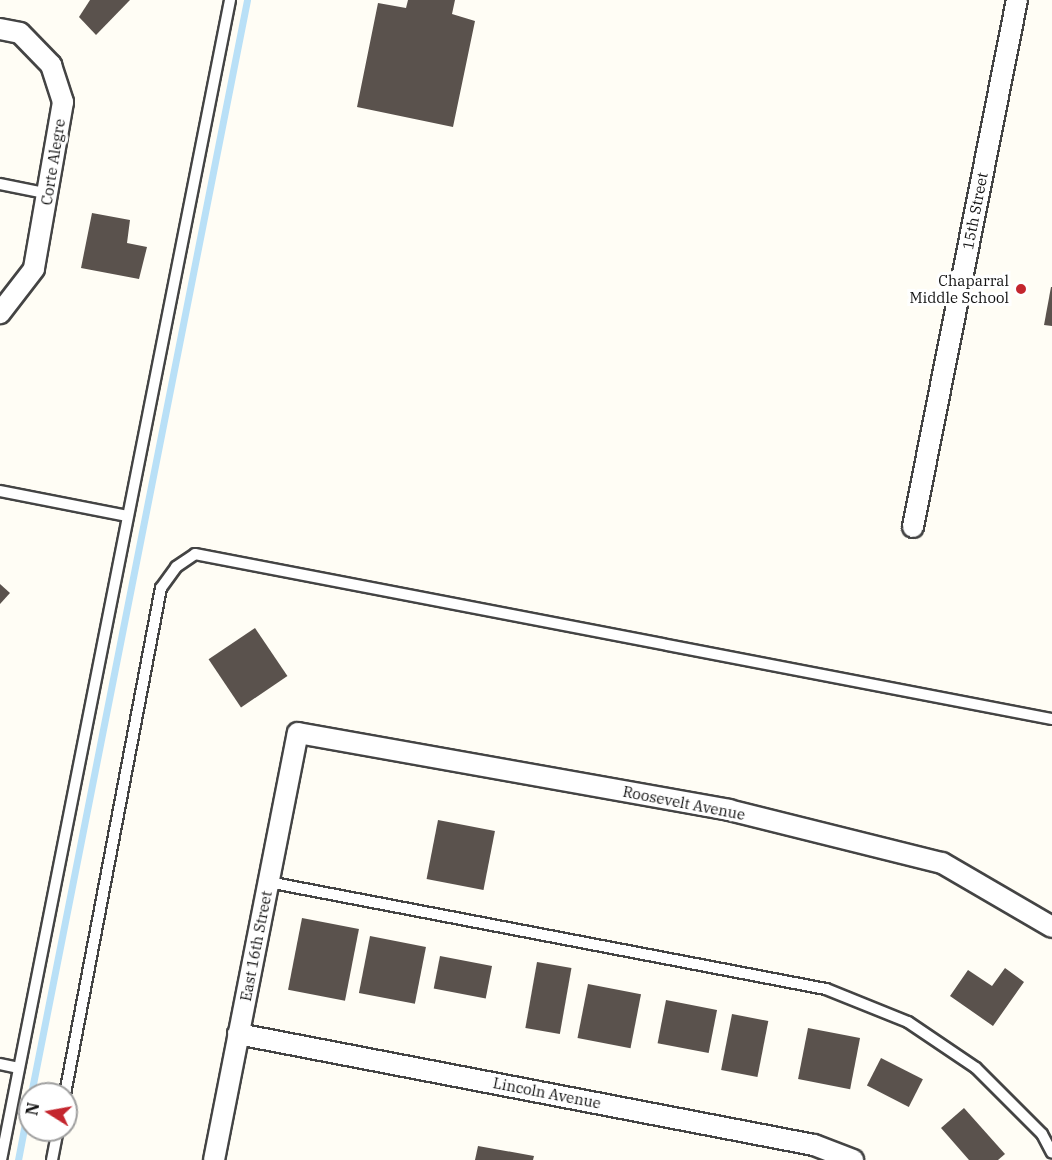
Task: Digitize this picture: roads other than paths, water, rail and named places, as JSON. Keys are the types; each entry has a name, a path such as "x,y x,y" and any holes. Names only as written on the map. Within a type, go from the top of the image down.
{"street":[{"name":"15th Street","path":"914,527 1017,0"},
{"name":"Corte Alegre","path":"0,29 20,33 51,64 63,102 49,194 34,269 0,312"},
{"name":"East 16th Street","path":"214,1160 298,733"},
{"name":"Roosevelt Avenue","path":"298,733 729,810 942,863 1052,927"},
{"name":"Lincoln Avenue","path":"238,1034 814,1145 853,1160"}],"lane":[{"path":"1,1160 230,0"},
{"path":"0,184 49,194"},
{"path":"0,491 128,516"},
{"path":"67,1082 161,588 176,567 195,554 1052,719"},
{"path":"268,882 826,989 908,1022 976,1068 1042,1134 1052,1153"},
{"path":"0,1064 19,1068"},
{"path":"52,1160 56,1142"}],"waterway":[{"path":"33,1082 247,0"},
{"path":"18,1160 21,1142"}],"place":[{"name":"Chaparral Middle School","path":"1021,289"}]}
